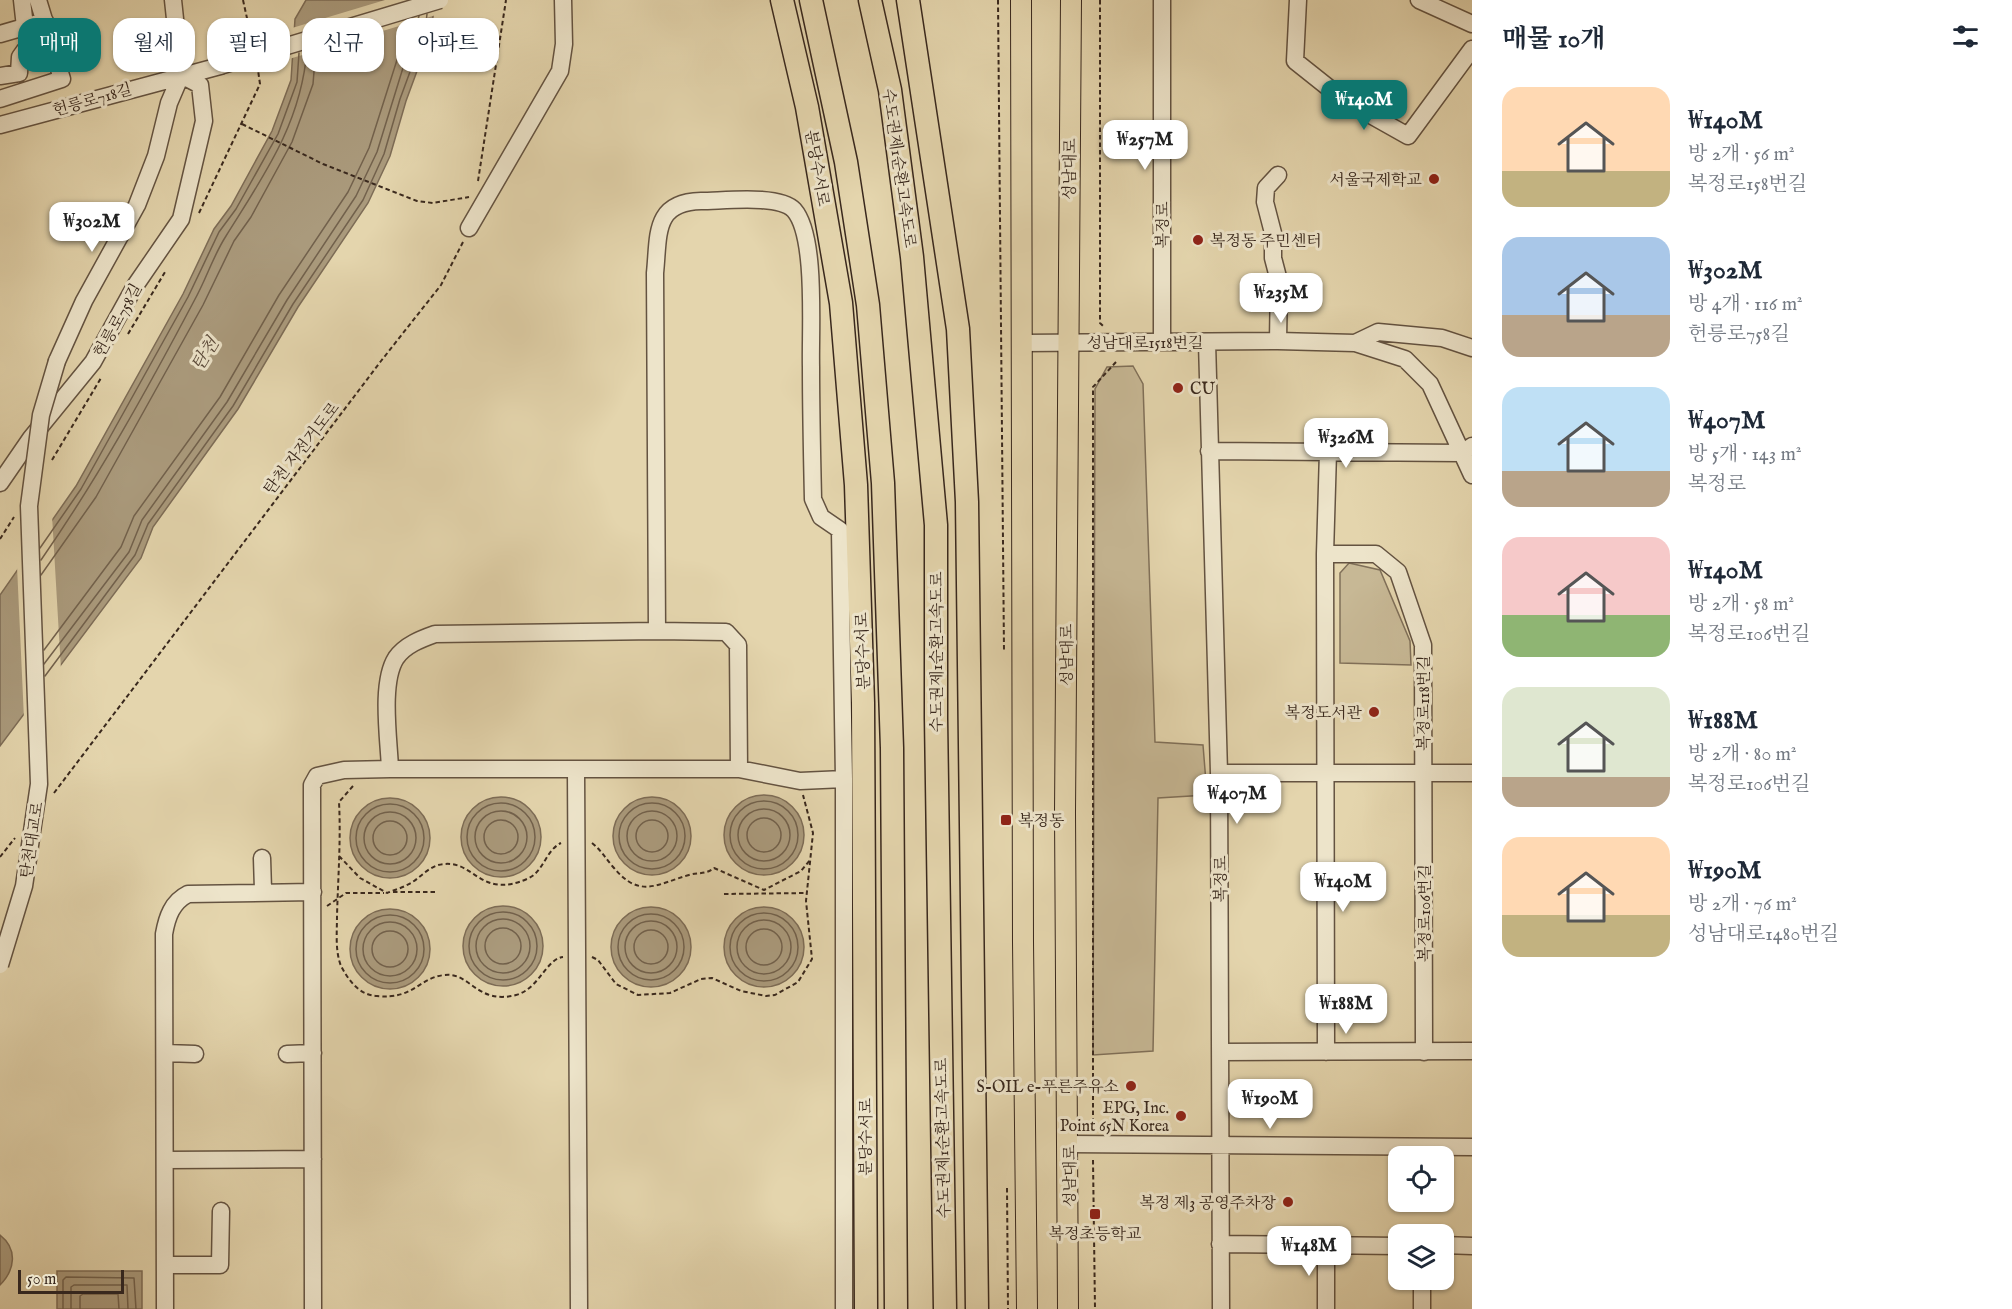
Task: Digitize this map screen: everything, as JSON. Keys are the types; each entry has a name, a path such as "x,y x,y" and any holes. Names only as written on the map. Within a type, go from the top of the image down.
{"highway":[{"name":"분당수서로","path":"811,0 846,162 868,305 883,483 892,748 896,1309"},
{"name":"수도권제1순환고속도로","path":"870,0 890,90 912,257 936,525 936,718 945,1309"},
{"name":"수도권제1순환고속도로","path":"908,0 959,341 967,514 977,1309"},
{"name":"분당수서로","path":"782,1 807,107 842,303 856,485 864,715 866,1309"}],"main road":[{"path":"1021,0 1023,942 1027,1309"},
{"name":"성남대로","path":"1068,1309 1069,1144 1065,945 1067,343 1071,0"}],"street":[{"path":"22,0 24,18"},
{"path":"38,0 44,18"},
{"path":"172,0 181,75"},
{"name":"헌릉로718길","path":"0,125 219,66 440,0"},
{"path":"469,228 560,71 564,45 563,0"},
{"name":"복정로","path":"1162,0 1162,342"},
{"path":"1298,0 1295,61 1344,100 1408,136 1472,49"},
{"path":"1419,0 1472,24"},
{"path":"0,34 18,29"},
{"path":"0,76 19,72"},
{"path":"0,99 62,79 60,72"},
{"name":"탄천대교로","path":"0,965 24,886 39,784 29,506 41,415 57,362 84,301 136,205 156,156 170,103 181,75"},
{"name":"헌릉로758길","path":"0,483 31,438 93,362 135,286 181,219 204,121 200,85 181,75"},
{"path":"1278,175 1266,188 1265,202 1273,233 1274,258 1279,281 1278,341"},
{"path":"657,631 655,273 659,233 666,214 681,202 779,201 793,210 802,223 810,272 813,499 821,518 840,530 844,779 844,1309"},
{"path":"1355,343 1378,332 1442,338 1472,348"},
{"name":"성남대로1518번길","path":"1023,343 1278,341 1355,343 1405,359 1430,384 1467,449"},
{"name":"복정로","path":"1207,342 1219,773 1221,1309"},
{"path":"1209,451 1328,452 1467,449 1472,475"},
{"path":"1326,1052 1325,554 1328,452"},
{"name":"복정로118번길","path":"1325,554 1376,554 1398,572 1423,645 1424,773"},
{"path":"390,769 388,685 396,658 414,641 435,634 657,631 726,632 738,645 739,769"},
{"path":"313,1309 312,785 317,776 344,770 390,769 576,771 739,769 800,781 844,779"},
{"path":"576,771 579,1309"},
{"name":"복정로118번길","path":"1219,773 1472,773"},
{"name":"복정로106번길","path":"1424,773 1424,1052"},
{"path":"262,858 262,890"},
{"path":"165,1309 164,934 167,919 173,908 188,894 262,890 313,892"},
{"path":"1221,1052 1472,1051"},
{"path":"165,1053 195,1054"},
{"path":"288,1054 313,1053"},
{"path":"1069,1144 1220,1147 1472,1147"},
{"path":"165,1160 313,1159"},
{"path":"165,1265 219,1265 221,1211"},
{"path":"1221,1244 1388,1246"},
{"path":"1454,1245 1472,1246"},
{"path":"1326,1246 1326,1309"},
{"path":"1422,1290 1422,1309"}],"path":[{"path":"476,187 506,0"},
{"path":"998,0 1004,654"},
{"path":"1100,0 1100,323 1107,330"},
{"path":"242,124 323,164 417,201 433,203 475,196"},
{"name":"탄천 자전거도로","path":"47,801 441,285 469,228"},
{"path":"1095,1309 1093,387 1116,362"},
{"path":"0,857 18,834"},
{"path":"764,890 765,896"},
{"path":"313,916 345,893 436,891"},
{"path":"724,894 765,896 807,893"},
{"path":"1007,1178 1008,1309"}],"shaded area":[{"path":"1133,366 1143,384 1155,742 1203,745 1207,795 1158,798 1153,1051 1093,1055 1095,389 1107,367"},
{"path":"1349,563 1380,570 1410,641 1411,665 1340,663 1340,573"}],"water":[{"name":"탄천","path":"306,0 435,0 433,18 396,18 396,72 417,72 390,156 368,203 298,307 238,409 153,527 141,558 0,746 0,595 76,486 183,294 214,229 231,206 272,131 291,80 295,19"},
{"path":"764,795 779,798 792,807 801,820 804,835 801,850 792,863 779,872 764,875 749,872 736,863 727,850 724,835 727,820 736,807 749,798"},
{"path":"501,797 516,800 529,809 538,822 541,837 538,852 529,865 516,874 501,877 486,874 473,865 464,852 461,837 464,822 473,809 486,800"},
{"path":"652,797 667,800 684,814 691,836 688,851 674,868 652,875 637,872 620,858 613,836 616,821 630,804"},
{"path":"390,798 405,801 418,810 427,823 430,838 427,853 418,866 405,875 390,878 375,875 362,866 353,853 350,838 353,823 362,810 375,801"},
{"path":"503,906 518,909 531,918 540,931 543,946 540,961 531,974 518,983 503,986 488,983 475,974 466,961 463,946 466,931 475,918 488,909"},
{"path":"651,907 666,910 679,919 688,932 691,947 688,962 679,975 666,984 651,987 636,984 623,975 614,962 611,947 614,932 623,919 636,910"},
{"path":"764,907 779,910 792,919 801,932 804,947 801,962 792,975 779,984 764,987 749,984 736,975 727,962 724,947 727,932 736,919 749,910"},
{"path":"382,909 398,909 419,920 430,941 430,957 419,978 398,989 382,989 368,983 356,971 350,957 350,941 356,927 368,915"},
{"path":"0,1235 10,1247 12,1260 9,1273 0,1285"},
{"path":"57,1271 142,1271 142,1309 57,1309"}],"pier":[{"path":"385,0 438,0 436,15 426,18 396,18 396,27 384,31 384,18 325,18"},
{"path":"302,25 302,55 290,59 290,49 292,28"},
{"path":"52,515 61,670 24,719 17,566"}],"place":[{"name":"서울국제학교","path":"1434,179"},
{"name":"복정동 주민센터","path":"1198,240"},
{"name":"CU","path":"1178,388"},
{"name":"복정도서관","path":"1374,712"},
{"name":"복정동","path":"1006,820"},
{"name":"S-OIL e-푸른주유소","path":"1131,1086"},
{"name":"EPG, Inc. Point 65N Korea","path":"1181,1116"},
{"name":"복정 제3 공영주차장","path":"1288,1202"},
{"name":"복정초등학교","path":"1095,1214"}]}
